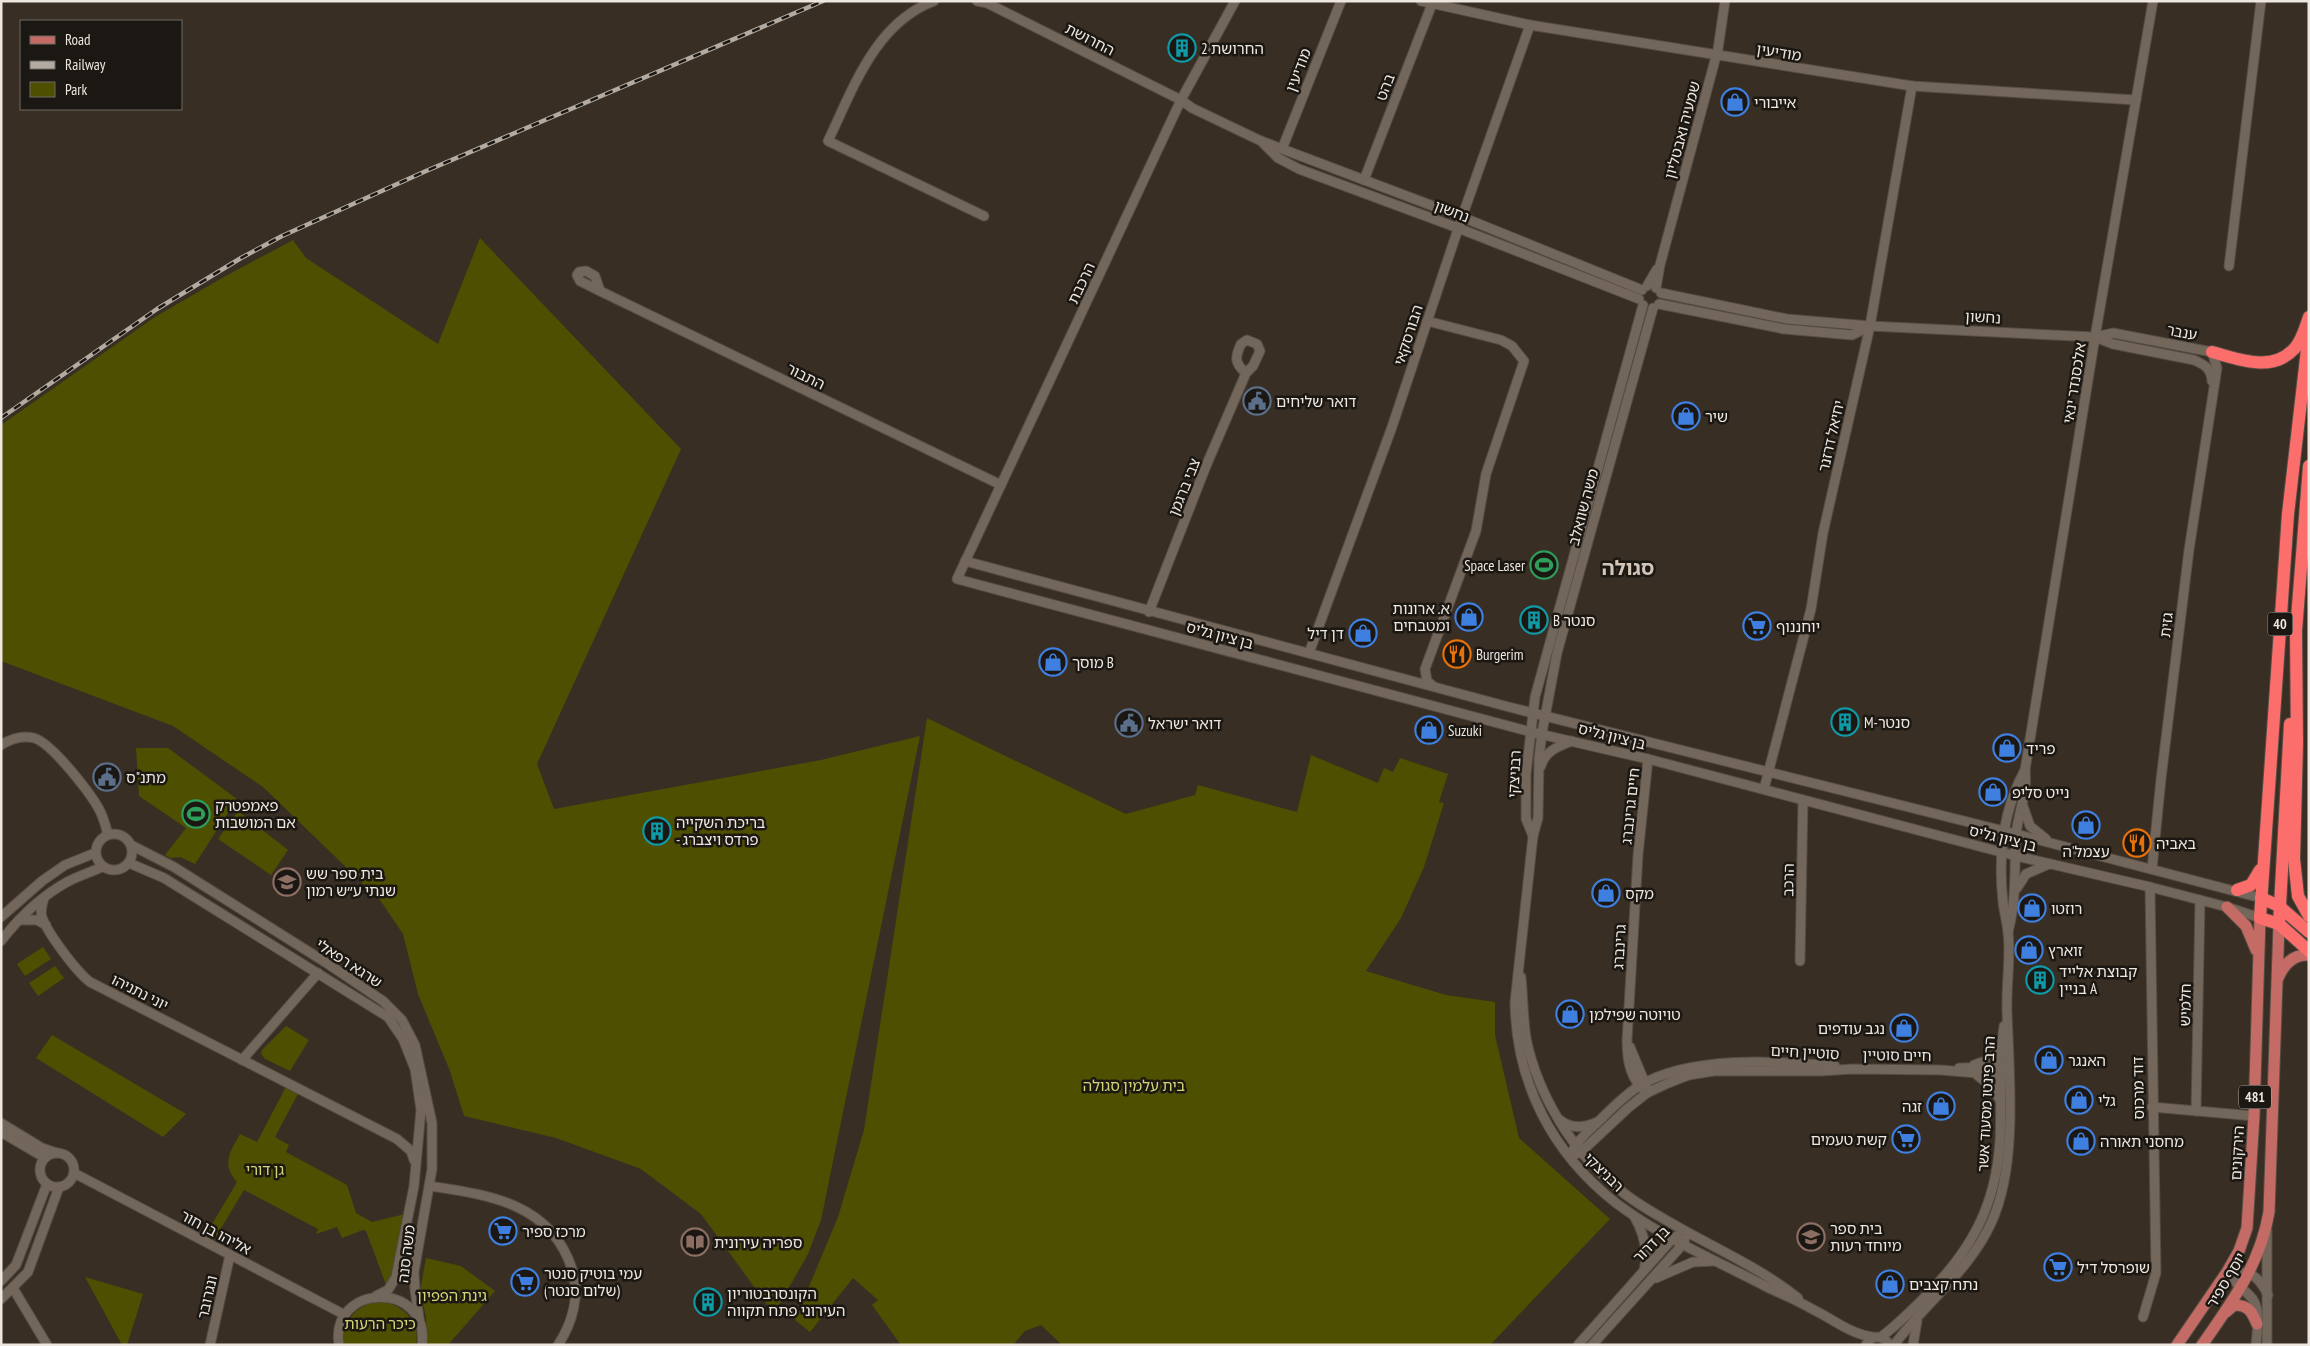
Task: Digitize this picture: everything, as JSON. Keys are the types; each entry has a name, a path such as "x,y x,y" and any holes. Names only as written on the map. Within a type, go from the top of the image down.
{"highway":[{"path":"2212,352 2249,362 2276,361 2294,349 2300,341 2309,317"},
{"name":"40","path":"2260,918 2288,514 2309,332"},
{"name":"40","path":"2309,466 2296,631 2295,679 2298,744 2294,859 2298,896 2309,916"},
{"name":"40","path":"2279,924 2290,715 2295,679"},
{"path":"2237,890 2246,888 2255,881 2263,863"},
{"path":"2260,898 2279,906 2309,932"},
{"path":"2260,918 2279,924 2309,951"}],"main road":[{"path":"2227,907 2246,926 2258,958"},
{"name":"הירקונים","path":"2227,1272 2240,1251 2247,1228 2254,1116 2260,918"},
{"name":"481","path":"2267,1226 2269,1212 2275,984 2279,924"},
{"path":"2275,984 2281,970 2289,961 2298,956 2309,956"},
{"name":"יוסף ספיר","path":"2202,1345 2249,1273 2257,1258 2267,1226"},
{"name":"יוסף ספיר","path":"2177,1345 2227,1272"},
{"path":"2223,1315 2234,1305 2243,1305 2250,1309 2258,1324"}],"street":[{"path":"934,1 906,16 871,53 828,141 984,216"},
{"name":"הרכבת","path":"957,579 1181,100 1236,1"},
{"name":"מודיעין","path":"1282,149 1340,1"},
{"name":"מודיעין","path":"1421,1 1530,25 1912,86 2136,100"},
{"name":"שמעיה ואבטליון","path":"1648,293 1660,264 1716,56 1725,1"},
{"name":"אלכסנדר ינאי","path":"2016,834 2027,781 2026,770 2095,337 2153,1"},
{"path":"2229,266 2260,1"},
{"name":"החרושת","path":"982,2 1181,100"},
{"name":"בהט","path":"1364,180 1432,4"},
{"name":"הבורסקאי","path":"1309,653 1392,427 1458,228 1530,25"},
{"name":"יחיאל דרזנר","path":"1764,789 1770,772 1811,609 1822,533 1870,326 1912,86"},
{"name":"נחשון","path":"1181,100 1192,108 1261,141 1462,217 1648,293 1656,306 1784,329 1852,335 1870,326"},
{"name":"נחשון","path":"1261,141 1278,158 1288,164 1458,228 1648,293 1787,319 1870,326 2095,337"},
{"name":"התבור","path":"600,291 1001,485"},
{"name":"משה שוואלב","path":"1545,716 1557,653 1656,306 1648,293"},
{"name":"משה שוואלב","path":"1533,712 1535,697 1648,293"},
{"path":"1427,321 1502,340 1512,346 1524,361 1486,474 1476,531 1425,669 1427,681 1434,686"},
{"name":"ענבר","path":"2095,337 2113,332 2212,352 2217,368 2213,386"},
{"name":"ענבר","path":"2095,337 2113,344 2194,360 2206,366 2211,373 2213,386"},
{"name":"צבי ברגמן","path":"1150,612 1206,466 1246,373"},
{"name":"גזית","path":"2152,869 2189,550 2213,386"},
{"name":"בן ציון גליס","path":"965,562 1509,707 2057,844 2237,890 2260,898"},
{"name":"בן ציון גליס","path":"957,579 1530,732 1542,733 1648,759 2002,853 2227,907 2260,918"},
{"path":"1509,707 1528,704 1535,697"},
{"name":"רבניצקי","path":"1533,712 1526,774 1526,820 1533,836"},
{"name":"רבניצקי","path":"1545,716 1539,776 1538,818 1533,836 1515,1010 1516,1040 1520,1061 1541,1114 1569,1157 1610,1198 1673,1238 1812,1308 1846,1328 1864,1345"},
{"path":"1,744 12,739 24,737 43,741 97,806 108,835"},
{"path":"1539,776 1543,759 1555,747 1572,741"},
{"name":"חיים גרינברג","path":"1638,855 1648,759"},
{"name":"אלכסנדר ינאי","path":"2003,831 2019,782 2026,770"},
{"name":"הרכב","path":"1800,961 1803,800"},
{"path":"2022,802 2030,826 2039,835 2057,844"},
{"path":"1986,827 1998,824 2007,818"},
{"name":"הרב פינטו מסעוד אשר","path":"1919,1316 1956,1278 1980,1243 1993,1220 2005,1174 2004,1071 2008,932 2003,900 2003,831"},
{"path":"1,941 19,920 44,898 67,882 102,867 114,871 125,867 129,863 132,852 131,845 119,834 108,835 98,842 95,854 102,867"},
{"name":"הרב פינטו מסעוד אשר","path":"2008,932 2016,893 2016,834"},
{"name":"שרגא רפאלי","path":"131,845 174,868 325,962 383,1001 402,1020 415,1045 432,1123 430,1186"},
{"path":"1,917 42,881 64,866 95,854"},
{"name":"גרינברג","path":"1638,855 1627,1040 1629,1068 1647,1093"},
{"name":"שרגא רפאלי","path":"129,863 164,878 388,1017 404,1039 415,1069 420,1110 414,1186"},
{"path":"2016,893 2020,881 2026,874 2038,867 2052,864"},
{"name":"דוד מרכוס","path":"2143,1317 2156,1274 2150,887"},
{"path":"2150,902 2161,890"},
{"name":"יוני נתניהו","path":"44,898 41,908 46,925 78,973 90,982 397,1139 411,1151 416,1165"},
{"name":"חלמיש","path":"2196,1111 2200,900"},
{"path":"19,920 37,920 46,925"},
{"name":"רבניצקי","path":"1520,952 1527,1039 1542,1087 1557,1118 1578,1148 1619,1190 1686,1231 1759,1270 1812,1308"},
{"path":"242,1060 318,973"},
{"name":"הרב פינטו מסעוד אשר","path":"1864,1345 1903,1320 1941,1282 1961,1256 1985,1216 1997,1168 2000,1102 2004,1071 2001,1048 2007,1011"},
{"path":"1969,1070 1988,1060 2001,1048"},
{"name":"סוטיין חיים","path":"1578,1148 1599,1121 1642,1085 1688,1067 1713,1064 1798,1064 1853,1069"},
{"name":"סוטיין חיים","path":"1569,1157 1647,1093 1690,1075 1714,1071 1821,1072 1853,1069"},
{"name":"חיים סוטיין","path":"1853,1069 1969,1070"},
{"path":"1969,1070 2004,1071"},
{"path":"1969,1070 1986,1081 2000,1102"},
{"path":"2152,1107 2254,1116"},
{"path":"1557,1118 1563,1123 1578,1127 1599,1121"},
{"path":"1,1123 42,1148 62,1153 70,1159 74,1173 69,1183 59,1187 47,1184 43,1179 40,1168 45,1158 57,1153"},
{"path":"397,1139 408,1139 419,1131"},
{"path":"1,1132 45,1158"},
{"name":"אליהו בן חור","path":"74,1173 345,1315"},
{"path":"1,1282 16,1265 47,1184"},
{"name":"משה סנה","path":"345,1315 364,1299 388,1290 396,1277 414,1186"},
{"path":"430,1186 480,1194 507,1204 535,1216 554,1233 566,1249 574,1275 576,1290 574,1312 558,1345"},
{"name":"משה סנה","path":"422,1345 414,1290 414,1272 430,1186"},
{"path":"1,1299 28,1272 59,1187"},
{"path":"1632,1213 1642,1229 1645,1241 1646,1261 1643,1272"},
{"path":"2267,1226 2267,1345"},
{"name":"בן דרור","path":"1578,1345 1673,1238 1686,1231"},
{"name":"בן דרור","path":"1592,1345 1684,1243 1686,1231"},
{"name":"ונגרובר","path":"210,1345 230,1255"},
{"path":"1649,1281 1668,1271 1693,1262 1718,1262"},
{"path":"2227,1272 2249,1273 2262,1284 2268,1295"},
{"path":"2227,1272 2240,1289 2253,1298 2257,1308 2256,1345"},
{"path":"13,1288 47,1345"},
{"path":"376,1296 395,1299 406,1305 415,1314 420,1325"},
{"path":"339,1345 339,1328 345,1315"},
{"path":"1877,1337 1887,1340 1892,1345 1919,1316"},
{"path":"1913,1345 1914,1331 1919,1316"},
{"name":"רבניצקי","path":"1846,1328 1877,1337"}],"green space":[{"path":"480,238 681,449 537,764 554,809 821,760 920,736 821,1220 808,1254 774,1314 701,1214 641,1169 556,1138 464,1116 450,1071 418,994 403,934 380,900 263,787 173,726 1,661 1,425 155,317 293,240 306,258 438,344"},
{"name":"בית עלמין סגולה","path":"927,718 1126,814 1195,795 1198,785 1297,812 1311,755 1378,783 1384,768 1393,772 1400,758 1448,774 1439,802 1444,803 1424,867 1401,918 1366,971 1446,995 1495,1002 1495,1035 1519,1138 1610,1219 1490,1345 1062,1345 1041,1325 1025,1331 1013,1345 901,1345 872,1305 878,1300 853,1278 810,1332 795,1320 838,1217 864,1130"},
{"name":"פאמפטרק אם המושבות","path":"136,748 168,748 237,799 195,864 180,857 170,858 165,855 186,828 139,796"},
{"path":"238,811 288,850 271,875 218,839"},
{"path":"43,947 51,959 25,976 17,964"},
{"path":"55,966 64,978 38,996 29,983"},
{"path":"286,1026 309,1040 290,1071 265,1059 261,1054 262,1050"},
{"path":"52,1035 186,1114 163,1137 36,1058"},
{"name":"גן דורי","path":"288,1083 300,1090 275,1137 289,1145 286,1152 347,1185 356,1213 372,1222 409,1213 396,1277 388,1290 366,1231 363,1230 342,1238 337,1227 316,1234 318,1229 244,1190 211,1245 202,1241 237,1182 232,1176 228,1164 230,1152 236,1140 240,1134 257,1142"},
{"name":"גינת הפפיון","path":"426,1258 461,1266 495,1291 448,1345 427,1344 426,1317 420,1291"},
{"path":"85,1277 143,1294 127,1345 122,1345"},
{"name":"כיכר הרעות","path":"377,1301 394,1305 407,1314 415,1327 416,1345 344,1345 345,1329 351,1316 362,1307"}],"railway":[{"path":"1,418 157,309 241,258 282,236 426,171 823,1"}],"place":[{"name":"החרושת 2","path":"1182,48"},
{"name":"אייבורי","path":"1735,102"},
{"name":"דואר שליחים","path":"1257,401"},
{"name":"שיר","path":"1686,416"},
{"name":"Space Laser","path":"1544,565"},
{"name":"א. ארונות ומטבחים","path":"1469,617"},
{"name":"B סנטר","path":"1534,620"},
{"name":"יוחננוף","path":"1757,626"},
{"name":"דן דיל","path":"1363,633"},
{"name":"Burgerim","path":"1457,654"},
{"name":"מוסך B","path":"1053,662"},
{"name":"M-סנטר","path":"1845,722"},
{"name":"דואר ישראל","path":"1129,723"},
{"name":"Suzuki","path":"1429,730"},
{"name":"פריד","path":"2007,748"},
{"name":"מתנ\"ס","path":"107,777"},
{"name":"נייט סליפ","path":"1993,792"},
{"name":"פאמפטרק אם המושבות","path":"196,814"},
{"name":"עצמל'ה","path":"2086,825"},
{"name":"בריכת השקייה - פרדס ויצברג","path":"657,831"},
{"name":"באביה","path":"2137,843"},
{"name":"בית ספר שש שנתי ע״ש רמון","path":"287,882"},
{"name":"מקס","path":"1606,893"},
{"name":"רוזטו","path":"2032,908"},
{"name":"זוארץ","path":"2029,950"},
{"name":"קבוצת אלייד בניין A","path":"2040,980"},
{"name":"טויוטה שפילמן","path":"1570,1014"},
{"name":"נגב עודפים","path":"1904,1028"},
{"name":"האנגר","path":"2049,1060"},
{"name":"גלי","path":"2079,1100"},
{"name":"זגה","path":"1941,1106"},
{"name":"קשת טעמים","path":"1906,1139"},
{"name":"מחסני תאורה","path":"2081,1141"},
{"name":"מרכז ספיר","path":"503,1231"},
{"name":"בית ספר מיוחד רעות","path":"1811,1237"},
{"name":"ספריה עירונית","path":"695,1242"},
{"name":"שופרסל דיל","path":"2058,1267"},
{"name":"עמי בוטיק סנטר (שלום סנטר)","path":"525,1282"},
{"name":"נתח קצבים","path":"1890,1284"},
{"name":"הקונסרבטוריון העירוני פתח תקווה","path":"708,1302"}],"district":[{"name":"סגולה","path":"1628,568"}]}
